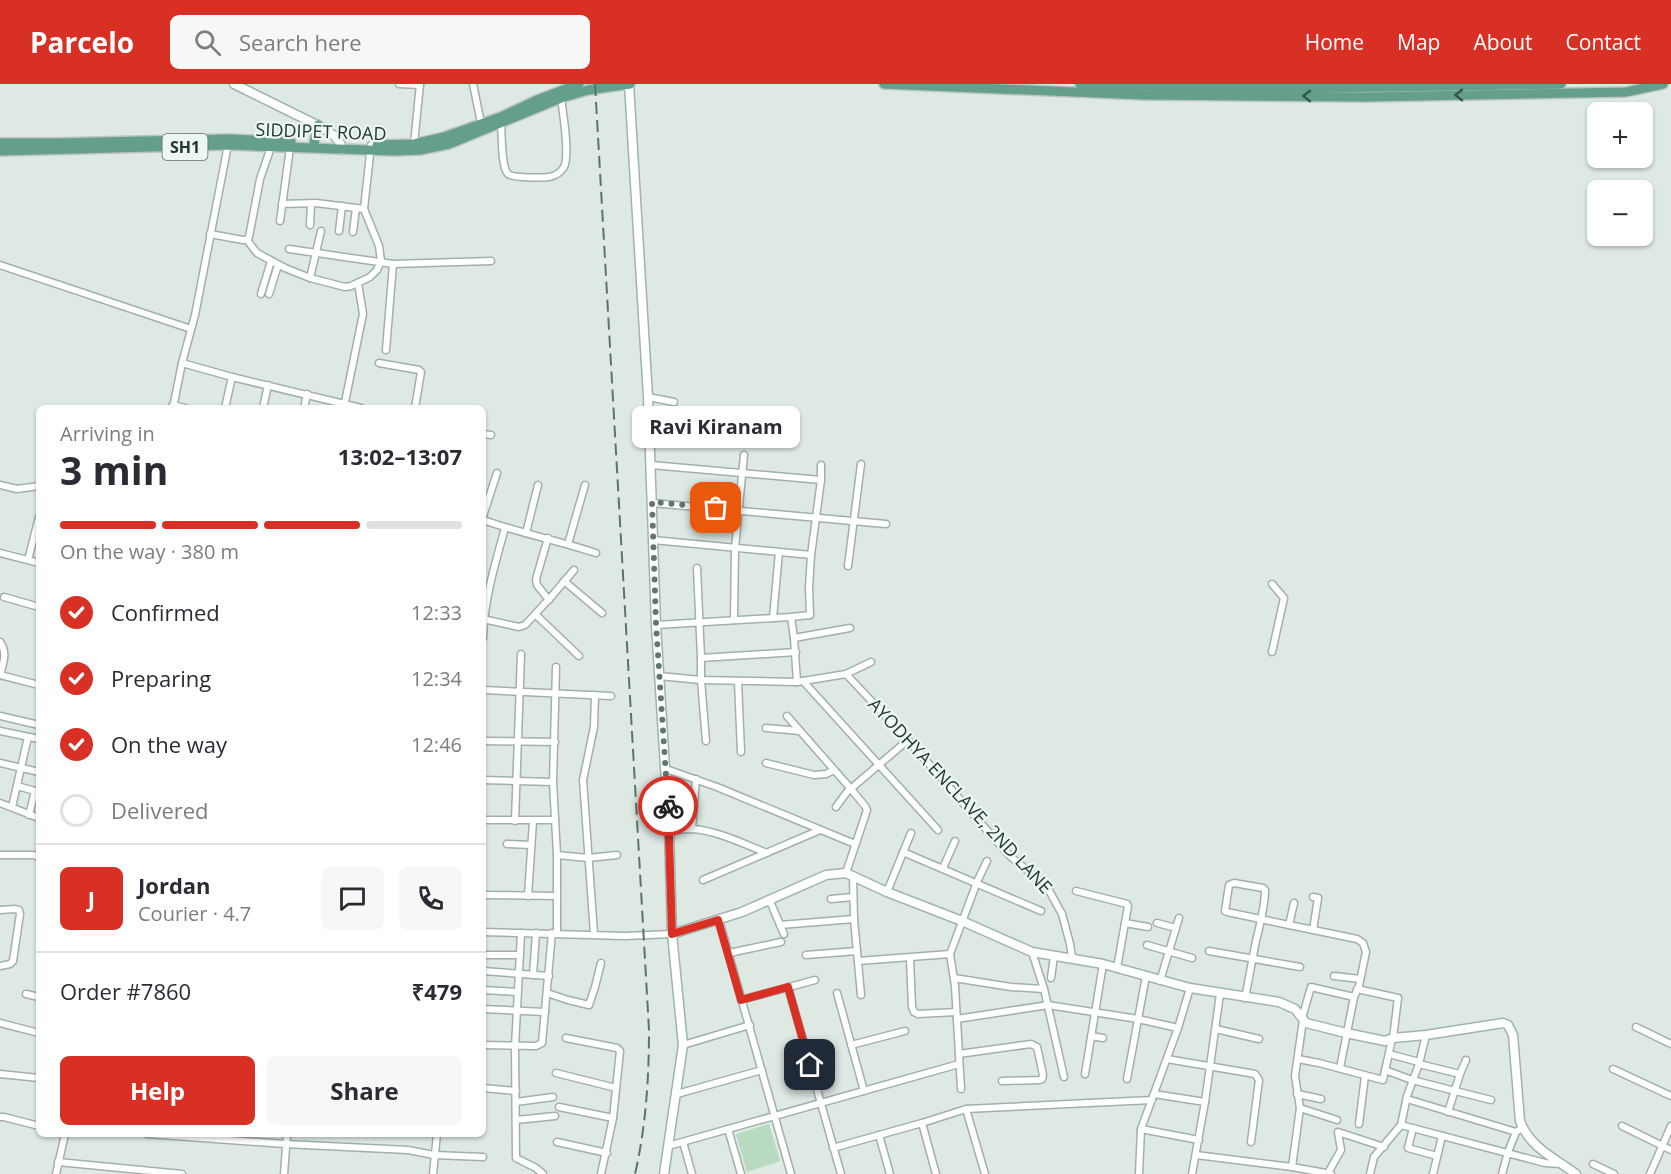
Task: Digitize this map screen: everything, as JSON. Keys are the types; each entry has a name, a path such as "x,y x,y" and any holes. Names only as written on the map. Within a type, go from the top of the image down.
{"main road":[{"name":"SIDDIPET ROAD","path":"0,151 228,146 370,148 414,144 444,137 501,117 579,84"},
{"name":"SIDDIPET ROAD","path":"370,148 395,152 449,144 561,98 588,90 629,84"},
{"path":"884,84 1144,95 1365,89"},
{"path":"1080,84 1145,87 1626,92 1663,84"},
{"path":"1378,89 1561,84"},
{"path":"314,143 318,125"},
{"name":"SIDDIPET ROAD","path":"0,142 230,139 314,143 342,148"}],"street":[{"path":"234,84 318,125 335,136 342,148"},
{"path":"399,84 420,84 414,144"},
{"path":"474,84 481,123"},
{"path":"629,84 650,431 656,624 666,769 672,934 683,1046 664,1174"},
{"path":"501,124 504,166 507,173 512,176 536,178 558,174 567,158 561,98"},
{"path":"172,405 191,330 228,146"},
{"path":"247,240 260,179 270,147"},
{"path":"280,221 290,148"},
{"path":"210,234 247,240 257,253 278,265 310,278 345,287 358,283 377,270 381,261 379,246 364,210 370,148"},
{"path":"282,204 342,206 364,210"},
{"path":"310,225 311,204"},
{"path":"339,231 342,206"},
{"path":"353,231 356,208"},
{"path":"310,278 321,231"},
{"path":"289,249 393,264 491,261"},
{"path":"261,294 271,261"},
{"path":"386,350 393,264"},
{"path":"0,265 191,330"},
{"path":"269,294 278,265"},
{"path":"344,405 363,314 358,283"},
{"path":"182,363 307,394 341,405"},
{"path":"379,363 422,372 416,405"},
{"path":"226,405 232,377"},
{"path":"264,405 268,385"},
{"path":"305,405 307,394"},
{"path":"648,397 674,402"},
{"path":"650,431 662,432"},
{"path":"486,434 491,435"},
{"path":"734,620 735,548 744,455"},
{"path":"848,566 861,464"},
{"path":"651,465 821,480"},
{"path":"656,624 810,615 811,555 821,465"},
{"path":"486,508 497,473"},
{"path":"568,544 585,484"},
{"path":"0,485 17,489 36,486"},
{"path":"526,533 538,485"},
{"path":"652,502 886,524"},
{"path":"486,519 505,528 596,553"},
{"path":"28,560 36,528"},
{"path":"486,604 505,528"},
{"path":"548,538 536,579 537,585 549,600"},
{"path":"653,540 811,555"},
{"path":"773,618 779,552"},
{"path":"0,553 36,562"},
{"path":"697,568 700,680 706,741"},
{"path":"486,620 519,627 525,625 574,570"},
{"path":"564,581 602,613"},
{"path":"1272,584 1284,598 1272,652"},
{"path":"4,597 36,606"},
{"path":"536,615 579,656"},
{"path":"791,617 800,681 938,830"},
{"path":"794,638 850,628"},
{"path":"0,642 5,655 0,675 36,684"},
{"path":"701,658 796,652"},
{"path":"515,821 520,654"},
{"path":"659,676 700,680 800,681 846,674 871,662"},
{"path":"486,1045 515,1047 536,1046 542,1043 557,896 553,782 556,667"},
{"name":"AYODHYA ENCLAVE, 2ND LANE","path":"846,674 908,740 1011,857 1046,885 1062,914 1072,958"},
{"path":"738,681 741,752"},
{"path":"486,690 611,696"},
{"path":"594,934 583,780 594,727 595,695"},
{"path":"0,716 36,724"},
{"path":"787,716 867,810 855,844 849,874 861,995"},
{"path":"766,728 800,731"},
{"path":"0,731 36,738"},
{"path":"12,807 28,736"},
{"path":"836,807 851,789 908,740"},
{"path":"486,741 555,742"},
{"path":"0,763 36,771"},
{"path":"766,763 814,775 826,774 834,770"},
{"path":"666,769 855,844"},
{"path":"692,829 696,779"},
{"path":"486,780 553,782"},
{"path":"17,786 36,792"},
{"path":"29,815 36,795"},
{"path":"0,803 36,817"},
{"path":"486,820 555,820"},
{"path":"528,896 533,820"},
{"path":"669,830 706,831 767,853"},
{"path":"703,880 820,830"},
{"path":"887,892 911,833"},
{"path":"943,868 955,841"},
{"path":"507,844 531,845"},
{"path":"903,852 1041,911"},
{"path":"0,855 36,856"},
{"path":"557,855 588,858 617,855"},
{"path":"961,1089 954,978 950,954 987,861"},
{"path":"486,932 625,936 672,934 742,912 826,875 849,874 1032,952 1103,964 1190,988 1279,1002 1294,1009 1306,1023 1346,1033 1385,1041 1496,1024 1508,1025 1514,1035 1520,1121 1519,1130 1508,1152 1502,1174"},
{"path":"1245,998 1262,918 1265,890 1234,883 1229,885 1225,911 1262,918 1357,939 1363,943 1366,952 1354,997 1340,1068"},
{"path":"1076,891 1128,906 1117,968"},
{"path":"486,895 557,896"},
{"path":"831,899 852,897"},
{"path":"1312,897 1318,898 1313,930"},
{"path":"769,900 784,934"},
{"path":"1288,925 1294,903"},
{"path":"0,910 15,909 19,910 20,914 13,961 0,966"},
{"path":"1160,981 1179,918"},
{"path":"718,920 791,1174"},
{"path":"780,925 854,920"},
{"path":"1125,922 1148,927"},
{"path":"1157,923 1176,928"},
{"path":"521,933 515,1047 516,1158 543,1174"},
{"path":"533,975 536,933"},
{"path":"729,953 781,942"},
{"path":"1147,945 1192,958"},
{"path":"807,955 857,951"},
{"path":"1209,951 1300,967"},
{"path":"1032,952 1044,988 1064,1077"},
{"path":"858,962 950,954"},
{"path":"486,955 520,955"},
{"path":"1051,978 1054,956"},
{"path":"910,958 912,1007 918,1014 956,1015 1048,1005 1138,1019 1178,1028"},
{"path":"547,993 589,1005 601,963"},
{"path":"1085,1074 1103,964"},
{"path":"486,971 549,976"},
{"path":"1127,1079 1146,976"},
{"path":"1334,976 1360,979"},
{"path":"954,978 1011,987 1044,988"},
{"path":"741,1000 816,980"},
{"path":"788,987 841,1174"},
{"path":"1292,1167 1300,1108 1295,1076 1303,1019 1311,987 1354,997"},
{"path":"1139,1174 1141,1129 1190,988"},
{"path":"1298,1059 1319,1062 1383,1080 1393,1038 1398,998 1357,989"},
{"path":"486,990 517,992"},
{"path":"837,993 864,1091"},
{"path":"26,994 36,996"},
{"path":"1192,1174 1220,994"},
{"path":"486,1009 545,1012"},
{"path":"0,1023 36,1032"},
{"path":"683,1046 750,1025"},
{"path":"1636,1027 1671,1044"},
{"path":"1216,1029 1259,1039"},
{"path":"851,1045 905,1031"},
{"path":"1370,1174 1374,1156 1384,1148 1401,1125 1426,1035"},
{"path":"1091,1036 1103,1038"},
{"path":"566,1038 619,1049 613,1118 601,1174"},
{"path":"958,1054 1031,1044 1037,1047 1043,1076 1040,1080 1002,1081"},
{"path":"1389,1054 1460,1074"},
{"path":"1167,1059 1255,1074 1259,1080 1251,1142"},
{"path":"1449,1112 1466,1060"},
{"path":"668,1146 959,1064"},
{"path":"1613,1069 1671,1096"},
{"path":"677,1094 762,1070"},
{"path":"1385,1070 1412,1080 1491,1101"},
{"path":"556,1073 616,1088"},
{"path":"0,1074 36,1078"},
{"path":"1359,1124 1365,1076"},
{"path":"486,1088 516,1091"},
{"path":"1297,1094 1321,1099"},
{"path":"516,1102 553,1097"},
{"path":"833,1148 966,1109 1153,1097 1205,1102"},
{"path":"1407,1099 1519,1130 1573,1173"},
{"path":"559,1107 613,1118"},
{"path":"1300,1108 1337,1120"},
{"path":"966,1109 985,1174"},
{"path":"516,1120 555,1116"},
{"path":"0,1117 36,1125"},
{"path":"922,1123 936,1174"},
{"path":"1401,1125 1545,1163 1562,1164"},
{"path":"1622,1126 1671,1150"},
{"path":"1650,1174 1671,1126"},
{"path":"1413,1128 1408,1148 1437,1156"},
{"path":"728,1129 741,1174"},
{"path":"1141,1129 1199,1140"},
{"path":"1196,1155 1329,1174 1341,1150 1338,1132 1384,1148"},
{"path":"879,1135 890,1174"},
{"path":"1433,1174 1442,1136"},
{"path":"56,1174 63,1137"},
{"path":"196,1137 483,1157"},
{"path":"284,1174 286,1137"},
{"path":"433,1174 437,1137"},
{"path":"557,1142 607,1153"},
{"path":"684,1142 692,1174"},
{"path":"58,1162 182,1174"},
{"path":"1593,1164 1614,1174"}],"green space":[{"path":"769,1124 780,1161 747,1172 736,1134"}],"railway":[{"path":"595,84 649,1030 646,1102 635,1174"}],"way so far":[{"path":"668,806 656,624 652,502 716,508"}],"place":[{"name":"Ravi Kiranam","path":"716,508"}],"route":[{"path":"668,806 672,934 718,920 741,1000 788,987 810,1065"}]}
